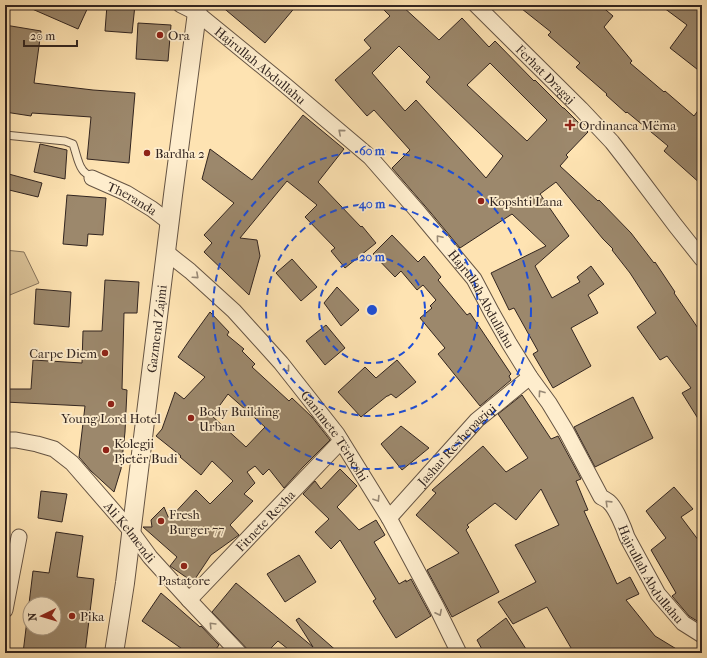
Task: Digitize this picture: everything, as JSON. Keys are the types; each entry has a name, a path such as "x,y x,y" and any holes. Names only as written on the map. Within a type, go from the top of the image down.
{"street":[{"name":"Hajrullah Abdullahu","path":"181,5 198,9 370,157 474,279 492,313 530,377 549,403 566,432 601,496 610,502 658,594 683,623 702,635"},
{"name":"Ferhat Dragaj","path":"476,5 581,109 612,142 702,259"},
{"name":"Gazmend Zajmi","path":"114,653 125,583 169,222 198,9"},
{"name":"Theranda","path":"92,178 126,193 152,209 169,222"},
{"name":"Ganimete Tërbeshi","path":"166,252 190,271 234,311 281,363 337,434 388,518 436,606 459,653"},
{"name":"Jashar Rexhepagiqi","path":"388,518 477,420 530,377"},
{"name":"Ali Kelmendi","path":"5,440 16,440 54,449 72,463 131,531 150,556 239,653"},
{"name":"Fitnete Rexha","path":"189,600 341,441"},
{"path":"5,610 18,537"}],"lane":[{"path":"5,135 65,141 73,144 82,170 92,178"}],"shaded area":[{"path":"5,250 24,252 39,283 5,297"}],"building":[{"path":"23,5 89,5 78,29"},
{"path":"107,5 135,5 132,33 105,31"},
{"path":"220,5 297,5 265,43"},
{"path":"379,5 401,5 439,40 462,18 489,47 495,41 534,81 535,80 588,132 566,155 568,157 560,166 598,201 599,200 631,233 654,263 655,262 702,334 702,425 682,393 691,388 667,356 660,360 637,327 656,313 630,273 612,250 613,249 556,182 540,194 569,236 535,266 552,298 580,282 577,277 591,266 604,284 588,295 598,313 571,328 591,366 553,388 533,354 538,351 514,308 509,310 491,273 546,246 512,214 460,248 392,168 410,150 374,110 367,116 335,80 371,48 364,40 390,16","holes":["399,46 430,77 426,82 503,156 486,178 416,100 405,111 372,73","490,63 547,120 527,141 467,85"]},
{"path":"517,5 600,5 613,16 604,27 632,61 630,63 694,116 702,105 702,185 664,151 668,146 627,112 626,113 576,67 580,63 548,35 551,32"},
{"path":"660,5 702,5 702,73 670,48 687,25"},
{"path":"138,23 171,25 168,61 136,59"},
{"path":"5,25 41,31 34,83 135,93 129,163 87,159 91,117 32,113 31,116 5,112"},
{"path":"303,115 344,149 318,182 361,227 362,226 376,243 345,268 331,251 335,248 305,217 317,205 287,181 240,238 257,240 260,256 249,295 204,252 212,243 204,235 234,203 202,179 210,149 252,180"},
{"path":"40,144 67,150 65,179 34,172"},
{"path":"5,173 42,183 38,197 5,189"},
{"path":"67,195 106,198 103,235 88,234 87,246 63,244"},
{"path":"392,235 418,262 424,256 441,277 438,280 467,315 470,313 511,374 509,376 511,380 480,406 438,354 445,348 420,318 432,308 430,306 436,300 423,285 417,290 401,271 395,277 373,254"},
{"path":"292,259 317,287 301,301 276,273"},
{"path":"105,280 139,282 137,313 124,313 122,389 127,390 125,432 121,469 114,492 91,471 79,457 85,406 5,402 5,389 31,389 33,360 82,363 83,331 102,331"},
{"path":"337,287 359,310 341,326 324,303"},
{"path":"36,289 71,292 69,327 34,324"},
{"path":"210,312 229,332 227,335 244,349 242,351 255,364 252,367 289,401 292,398 312,417 330,440 284,488 269,469 263,475 255,466 247,472 255,483 244,494 253,501 230,525 239,535 211,555 193,582 170,566 177,557 143,527 152,527 151,520 164,507 169,519 196,490 210,504 233,481 212,461 201,475 180,457 181,456 156,436 162,429 175,392 184,399 205,377 178,357","holes":["228,394 265,427 246,447 212,416"]},
{"path":"326,325 345,348 325,365 306,341"},
{"path":"397,360 416,382 396,398 391,394 387,396 361,417 338,392 365,367 376,378"},
{"path":"522,395 551,439 558,436 579,475 581,479 576,481 588,510 584,511 617,584 630,577 639,594 626,600 655,636 683,653 574,653 547,607 513,624 498,602 536,582 515,545 559,525 541,489 516,520 495,503 467,525 469,527 466,530 499,592 452,617 427,570 459,553 416,515 436,493 432,490 483,446 506,472 528,458 498,414"},
{"path":"633,397 653,438 595,467 574,427"},
{"path":"401,426 429,448 402,470 381,444"},
{"path":"340,469 357,486 337,507 359,530 376,520 385,535 374,542 399,584 411,579 431,616 396,638 373,601 376,599 340,540 331,549 315,532 329,519 303,494 315,481 321,489"},
{"path":"674,487 693,509 681,517 702,545 702,624 689,616 672,596 676,593 651,550 666,538 646,511"},
{"path":"41,491 67,494 62,522 38,518"},
{"name":"Pika","path":"56,532 83,536 77,577 94,579 85,653 23,653 25,636 62,636 62,596 30,596 33,571 49,573"},
{"path":"299,555 316,582 285,602 267,574"},
{"path":"236,583 313,647 296,620 299,618 339,653 293,653 278,641 266,653 251,653 212,612"},
{"path":"161,593 200,627 201,626 219,645 213,653 188,653 142,621"},
{"path":"506,618 526,649 517,653 484,653 477,640"}],"place":[{"name":"Ora","path":"160,35"},
{"name":"Ordinanca Mëma","path":"570,125"},
{"name":"Bardha 2","path":"147,153"},
{"name":"Kopshti Lana","path":"481,201"},
{"name":"Carpe Diem","path":"105,353"},
{"name":"Young Lord Hotel","path":"111,404"},
{"name":"Body Building Urban","path":"191,418"},
{"name":"Kolegji Pjetër Budi","path":"106,450"},
{"name":"Fresh Burger 77","path":"161,521"},
{"name":"Pastatore","path":"184,566"},
{"name":"Pika","path":"72,616"}]}
